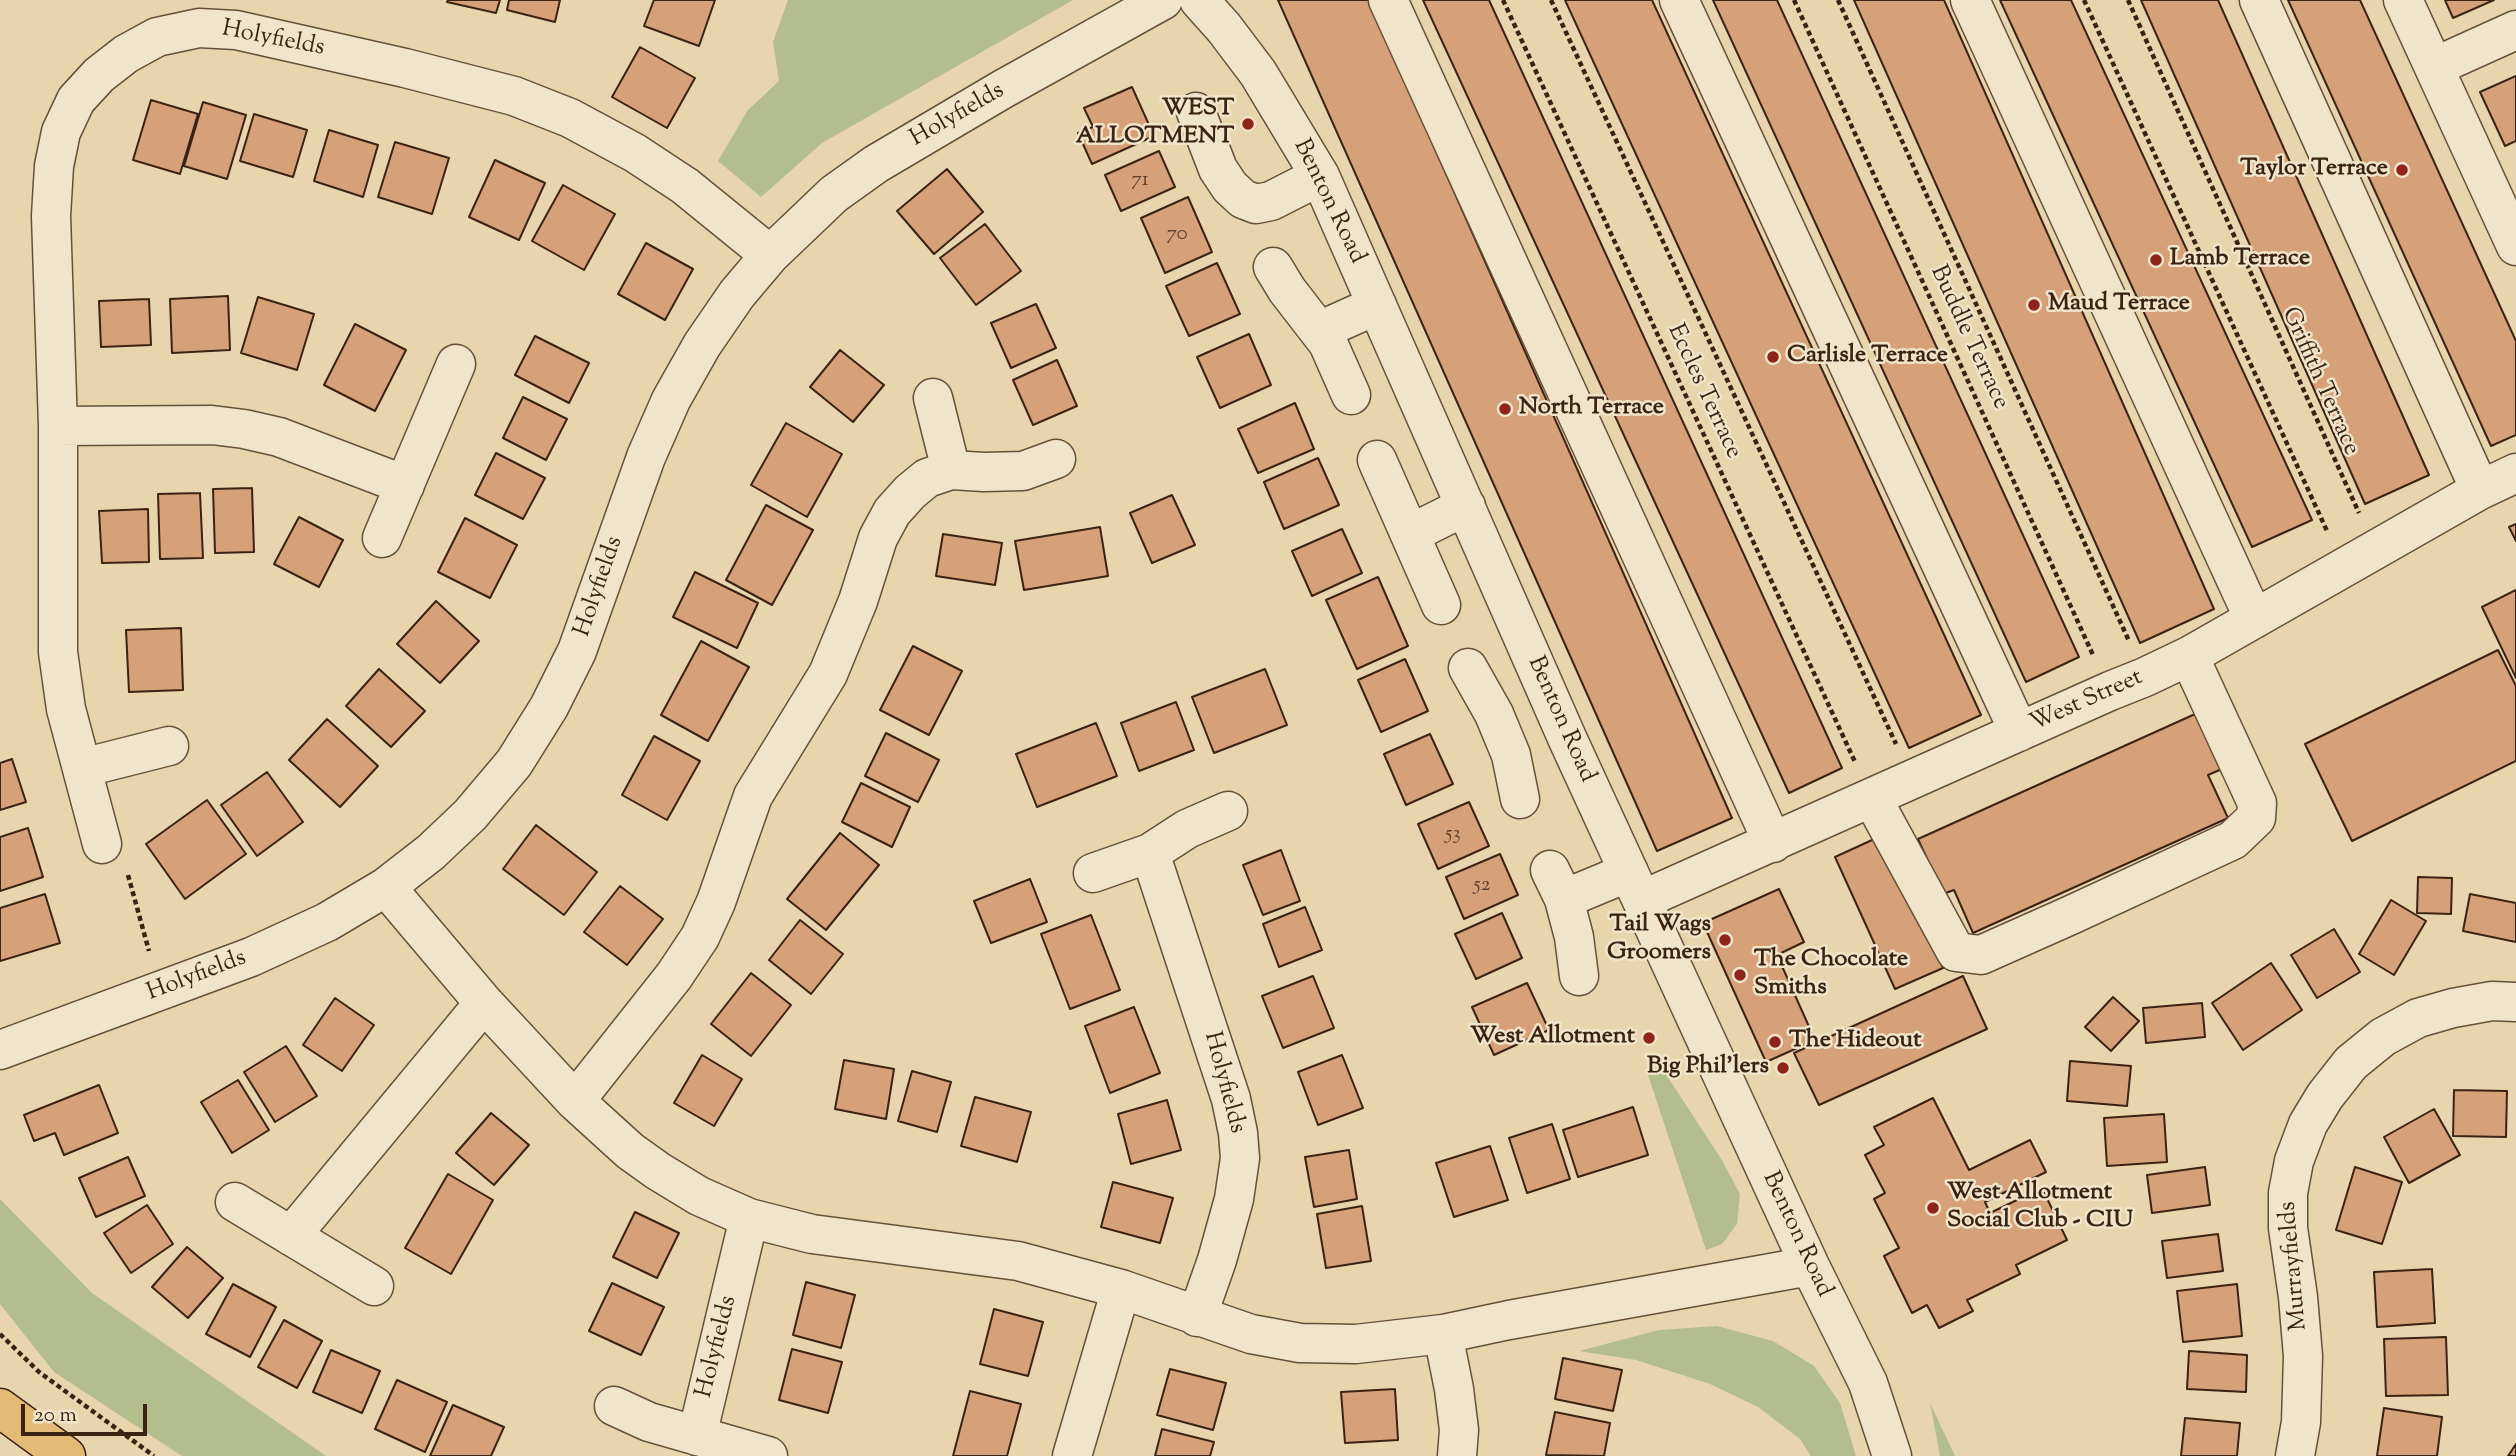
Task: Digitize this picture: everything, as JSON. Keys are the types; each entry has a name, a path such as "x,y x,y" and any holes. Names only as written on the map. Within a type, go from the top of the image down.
{"main road":[{"path":"2,1407 66,1456"}],"street":[{"name":"Holyfields","path":"0,1051 251,957 327,922 386,887 431,852 470,815 514,763 549,707 577,651 646,457 671,400 702,345 730,304 770,255 834,194 876,164 1003,89 1163,0"},
{"name":"Benton Road","path":"1199,0 1258,73 1320,176 1568,740 1810,1266 1868,1383 1892,1456"},
{"path":"1388,0 1773,843"},
{"path":"1679,0 2019,732"},
{"path":"1970,0 2254,619"},
{"path":"2259,0 2480,489"},
{"path":"2403,0 2516,246"},
{"name":"Holyfields","path":"102,844 64,700 58,652 58,426 51,216 54,166 61,132 76,100 99,75 126,54 158,37 199,28 236,30 514,96 570,118 635,153 685,186 770,255"},
{"path":"2434,67 2516,30"},
{"path":"1196,112 1218,169 1230,187 1243,199 1256,204 1271,201 1320,176"},
{"path":"1273,267 1287,290 1328,343 1351,395"},
{"path":"1319,331 1377,304"},
{"path":"382,538 456,365"},
{"path":"933,398 951,470"},
{"path":"58,426 212,425 244,429 279,437 405,485"},
{"path":"575,1101 674,976 700,937 716,902 753,796 828,674 858,601 878,538 892,512 927,478 951,470 1023,471 1056,458"},
{"path":"1377,460 1441,605"},
{"name":"West Street","path":"1579,976 1574,937 1557,884 1635,886 1773,843 2189,656 2480,489 2516,473"},
{"path":"1410,534 1466,506"},
{"path":"1872,798 1956,952 1981,955 2071,915 2233,840 2256,818 2257,803 2189,656"},
{"path":"1468,668 1494,714 1511,755 1520,799"},
{"path":"1511,755 1568,740"},
{"path":"82,768 169,746"},
{"path":"1093,873 1150,853 1187,829 1228,811"},
{"name":"Holyfields","path":"1150,853 1231,1099 1238,1133 1240,1158 1234,1199 1197,1317"},
{"path":"386,887 484,1003 575,1101 630,1151 699,1196 749,1217 812,1234 1018,1261 1121,1289 1251,1334 1300,1343 1356,1343 1443,1334 1810,1266"},
{"name":"Murrayfields","path":"2295,1456 2301,1422 2302,1356 2298,1297 2288,1228 2288,1193 2294,1161 2308,1124 2351,1063 2383,1037 2418,1018 2453,1008 2492,1001 2516,1002"},
{"path":"291,1236 484,1003"},
{"path":"235,1202 374,1286"},
{"name":"Holyfields","path":"697,1436 749,1217"},
{"path":"1072,1456 1121,1289"},
{"path":"1443,1334 1459,1430 1457,1456"},
{"path":"614,1406 649,1422 768,1456"}],"path":[{"name":"Eccles Terrace","path":"1503,0 1872,798"},
{"path":"1551,0 1912,779"},
{"name":"Buddle Terrace","path":"1794,0 2110,691"},
{"path":"1839,0 2145,677"},
{"path":"2084,0 2359,558"},
{"name":"Griffith Terrace","path":"2128,0 2359,558"},
{"path":"102,844 119,844 161,992"},
{"path":"0,1334 39,1372 154,1456"}],"green space":[{"path":"788,0 1073,0 822,143 761,197 718,161 748,110 779,81 773,42"},
{"path":"1660,1065 1723,1162 1740,1194 1737,1224 1722,1244 1706,1250 1647,1072"},
{"path":"0,1199 92,1293 326,1456 182,1456 54,1372 0,1304"},
{"path":"1717,1326 1773,1341 1814,1366 1840,1403 1856,1456 1811,1456 1800,1439 1758,1407 1710,1384 1636,1360 1579,1351 1659,1330"},
{"path":"1930,1403 1955,1456 1940,1456"}],"building":[{"path":"500,0 496,13 447,2"},
{"path":"509,0 560,0 555,22 507,10"},
{"path":"654,0 715,0 699,46 644,26"},
{"name":"North Terrace","path":"1278,0 1369,0 1732,818 1657,851"},
{"path":"1423,0 1489,0 1842,768 1789,793"},
{"name":"Carlisle Terrace","path":"1565,0 1652,0 1981,715 1909,748"},
{"path":"1713,0 1777,0 2079,657 2026,682"},
{"name":"Maud Terrace","path":"1854,0 1944,0 2214,609 2140,643"},
{"name":"Lamb Terrace","path":"2000,0 2071,0 2312,520 2252,547"},
{"path":"2141,0 2218,0 2429,475 2365,504"},
{"name":"Taylor Terrace","path":"2288,0 2360,0 2516,341 2516,435 2491,446"},
{"path":"2445,0 2494,0 2453,18"},
{"path":"640,47 695,78 667,128 612,97"},
{"path":"2516,76 2516,141 2505,146 2480,92"},
{"path":"1132,87 1154,136 1092,164 1078,133 1093,127 1084,108"},
{"path":"151,100 198,114 180,174 133,160"},
{"path":"203,102 246,115 227,179 184,166"},
{"path":"254,114 307,130 293,177 240,161"},
{"path":"329,130 378,145 363,197 314,181"},
{"path":"395,142 449,158 432,214 378,197"},
{"path":"1159,151 1175,187 1121,211 1105,175"},
{"path":"495,160 545,183 519,240 469,217"},
{"path":"947,169 983,212 934,254 897,211"},
{"path":"563,185 615,214 584,270 532,241"},
{"path":"1188,197 1212,252 1165,273 1141,218"},
{"path":"985,224 1021,271 976,305 940,258"},
{"path":"646,243 693,269 665,320 618,294"},
{"path":"1217,263 1240,314 1189,336 1166,286"},
{"path":"228,296 230,350 172,353 170,299"},
{"path":"258,297 314,314 297,370 241,353"},
{"path":"149,299 151,345 101,347 99,301"},
{"path":"1036,304 1056,348 1011,368 991,323"},
{"path":"355,324 406,350 375,411 324,385"},
{"path":"1249,334 1271,385 1220,408 1197,357"},
{"path":"535,336 589,363 569,403 515,375"},
{"path":"840,350 884,385 853,422 810,387"},
{"path":"1057,360 1077,406 1033,425 1013,380"},
{"path":"523,397 567,419 546,460 503,438"},
{"path":"1295,403 1314,449 1258,473 1238,429"},
{"path":"786,423 842,454 807,517 751,485"},
{"path":"496,453 545,478 523,519 475,495"},
{"path":"1318,458 1339,505 1284,529 1264,482"},
{"path":"252,488 254,552 215,553 213,489"},
{"path":"200,493 203,558 160,559 158,494"},
{"path":"1172,495 1195,545 1152,563 1130,513"},
{"path":"766,505 813,530 772,605 726,580"},
{"path":"148,509 149,562 102,563 99,511"},
{"path":"299,517 343,540 319,587 274,564"},
{"path":"465,518 517,545 490,598 438,572"},
{"path":"2516,524 2516,541 2509,527"},
{"path":"1100,527 1108,576 1024,590 1015,541"},
{"path":"1342,529 1362,573 1312,596 1292,551"},
{"path":"943,534 1002,543 995,585 936,576"},
{"path":"695,572 758,603 737,648 673,617"},
{"path":"1378,577 1408,646 1357,669 1326,600"},
{"path":"2516,590 2516,678 2482,607"},
{"path":"436,601 479,641 440,683 397,644"},
{"path":"181,628 183,690 129,692 126,630"},
{"path":"701,641 749,667 708,741 661,715"},
{"path":"913,646 962,671 929,735 880,710"},
{"path":"2498,650 2516,686 2516,761 2352,841 2305,744"},
{"path":"1405,659 1428,711 1381,732 1358,680"},
{"path":"379,669 425,711 391,747 346,706"},
{"path":"1265,669 1287,725 1214,753 1192,697"},
{"path":"1176,702 1194,750 1139,771 1121,723"},
{"path":"2204,710 2229,766 2208,775 2228,818 1973,933 1954,890 1943,894 1918,839"},
{"path":"327,719 378,766 340,807 289,760"},
{"path":"1096,723 1117,776 1037,807 1016,754"},
{"path":"886,733 939,760 918,802 865,776"},
{"path":"1430,734 1453,784 1406,805 1384,754"},
{"path":"654,736 700,761 667,820 622,795"},
{"path":"12,759 26,802 0,810 0,763"},
{"path":"267,772 303,822 257,856 221,805"},
{"path":"861,783 910,807 892,847 842,822"},
{"path":"207,800 246,854 185,899 146,844"},
{"path":"1469,802 1489,846 1438,869 1418,824"},
{"path":"536,825 597,872 564,915 503,869"},
{"path":"28,828 43,877 0,891 0,837"},
{"path":"840,833 879,865 826,930 787,899"},
{"path":"1883,835 1943,968 1895,989 1835,857"},
{"path":"1281,850 1300,901 1263,915 1243,865"},
{"path":"1500,854 1518,895 1464,919 1446,877"},
{"path":"2418,877 2452,878 2451,914 2417,913"},
{"path":"1030,879 1047,922 991,943 974,901"},
{"path":"620,886 663,919 627,965 584,932"},
{"path":"1779,889 1804,942 1777,955 1815,1040 1766,1062 1703,923"},
{"path":"45,894 60,943 0,961 0,908"},
{"path":"2470,894 2516,903 2516,942 2463,931"},
{"path":"2391,900 2426,921 2394,975 2359,954"},
{"path":"1305,907 1322,950 1279,967 1263,924"},
{"path":"1502,913 1522,958 1476,979 1455,934"},
{"path":"1091,915 1120,990 1070,1009 1041,934"},
{"path":"800,920 843,954 811,994 769,960"},
{"path":"2334,929 2360,972 2317,998 2291,955"},
{"path":"2271,963 2302,1010 2243,1050 2212,1003"},
{"path":"751,973 791,1005 751,1056 711,1024"},
{"path":"1313,976 1334,1028 1283,1048 1262,996"},
{"path":"1963,976 1987,1029 1819,1105 1794,1053"},
{"path":"1527,983 1549,1030 1494,1055 1472,1007"},
{"path":"2113,997 2139,1021 2111,1051 2085,1027"},
{"path":"335,998 374,1025 342,1071 303,1045"},
{"path":"2202,1003 2205,1037 2146,1043 2143,1008"},
{"path":"1134,1007 1160,1073 1110,1093 1085,1026"},
{"path":"286,1046 317,1096 275,1122 244,1072"},
{"path":"702,1055 742,1079 714,1126 674,1103"},
{"path":"1342,1055 1363,1108 1318,1125 1298,1072"},
{"path":"844,1060 894,1069 886,1119 835,1109"},
{"path":"2070,1061 2131,1066 2127,1106 2067,1101"},
{"path":"912,1071 951,1082 937,1132 898,1121"},
{"path":"238,1080 269,1130 232,1153 201,1102"},
{"path":"99,1085 118,1133 64,1155 55,1133 34,1141 24,1115"},
{"path":"2454,1090 2507,1091 2506,1137 2453,1136"},
{"path":"975,1097 1031,1112 1017,1162 961,1146"},
{"name":"West Allotment Social Club - CIU","path":"1933,1098 1969,1170 2030,1140 2046,1172 1985,1202 1990,1213 2042,1188 2067,1240 2016,1265 2020,1274 1967,1300 1973,1311 1939,1328 1927,1305 1912,1313 1884,1256 1899,1248 1874,1199 1885,1193 1865,1155 1884,1145 1874,1127"},
{"path":"1167,1100 1181,1150 1131,1164 1118,1114"},
{"path":"1633,1107 1648,1155 1578,1177 1563,1130"},
{"path":"2434,1109 2460,1155 2409,1183 2384,1137"},
{"path":"491,1113 529,1145 494,1185 456,1153"},
{"path":"2164,1114 2167,1162 2107,1166 2104,1118"},
{"path":"1552,1124 1570,1179 1527,1193 1509,1138"},
{"path":"1490,1146 1508,1200 1454,1217 1436,1163"},
{"path":"1349,1150 1357,1199 1314,1207 1305,1157"},
{"path":"128,1157 145,1196 96,1217 79,1178"},
{"path":"2205,1167 2210,1205 2152,1213 2147,1175"},
{"path":"2355,1167 2402,1182 2382,1244 2336,1230"},
{"path":"448,1174 493,1200 451,1274 405,1248"},
{"path":"1113,1182 1173,1198 1160,1243 1101,1227"},
{"path":"147,1205 173,1244 131,1273 104,1233"},
{"path":"1362,1206 1371,1261 1326,1268 1317,1214"},
{"path":"635,1212 679,1233 657,1278 613,1257"},
{"path":"2218,1234 2223,1271 2167,1278 2162,1241"},
{"path":"187,1247 223,1278 188,1318 152,1287"},
{"path":"2432,1269 2435,1323 2377,1327 2374,1272"},
{"path":"806,1282 855,1295 841,1348 793,1335"},
{"path":"612,1283 664,1307 641,1355 589,1331"},
{"path":"233,1284 276,1307 250,1357 206,1334"},
{"path":"2237,1284 2242,1336 2183,1342 2177,1291"},
{"path":"994,1309 1043,1322 1028,1376 980,1364"},
{"path":"284,1320 322,1341 297,1388 258,1367"},
{"path":"2446,1337 2448,1395 2386,1396 2384,1339"},
{"path":"792,1349 842,1362 828,1413 779,1400"},
{"path":"331,1350 380,1371 362,1413 313,1392"},
{"path":"2189,1351 2247,1355 2246,1392 2187,1389"},
{"path":"1563,1358 1622,1370 1613,1411 1555,1399"},
{"path":"1170,1369 1226,1383 1213,1430 1157,1415"},
{"path":"397,1380 447,1402 425,1452 375,1429"},
{"path":"1395,1389 1398,1440 1345,1443 1341,1392"},
{"path":"970,1391 1021,1404 1007,1456 953,1456"},
{"path":"453,1405 504,1427 491,1456 430,1456"},
{"path":"2384,1408 2442,1417 2437,1456 2377,1456"},
{"path":"1555,1412 1610,1423 1604,1456 1546,1455"},
{"path":"2185,1418 2240,1423 2237,1456 2181,1456"},
{"path":"1162,1429 1214,1442 1210,1456 1155,1456"},
{"path":"2516,1444 2516,1456 2508,1456"}],"place":[{"name":"WEST ALLOTMENT","path":"1248,124"},
{"name":"Taylor Terrace","path":"2402,170"},
{"name":"Lamb Terrace","path":"2156,260"},
{"name":"Maud Terrace","path":"2034,305"},
{"name":"Carlisle Terrace","path":"1773,357"},
{"name":"North Terrace","path":"1505,409"},
{"name":"Tail Wags Groomers","path":"1725,940"},
{"name":"The Chocolate Smiths","path":"1740,975"},
{"name":"West Allotment","path":"1649,1038"},
{"name":"The Hideout","path":"1775,1042"},
{"name":"Big Phil’lers","path":"1783,1068"},
{"name":"West Allotment Social Club - CIU","path":"1933,1208"}]}
